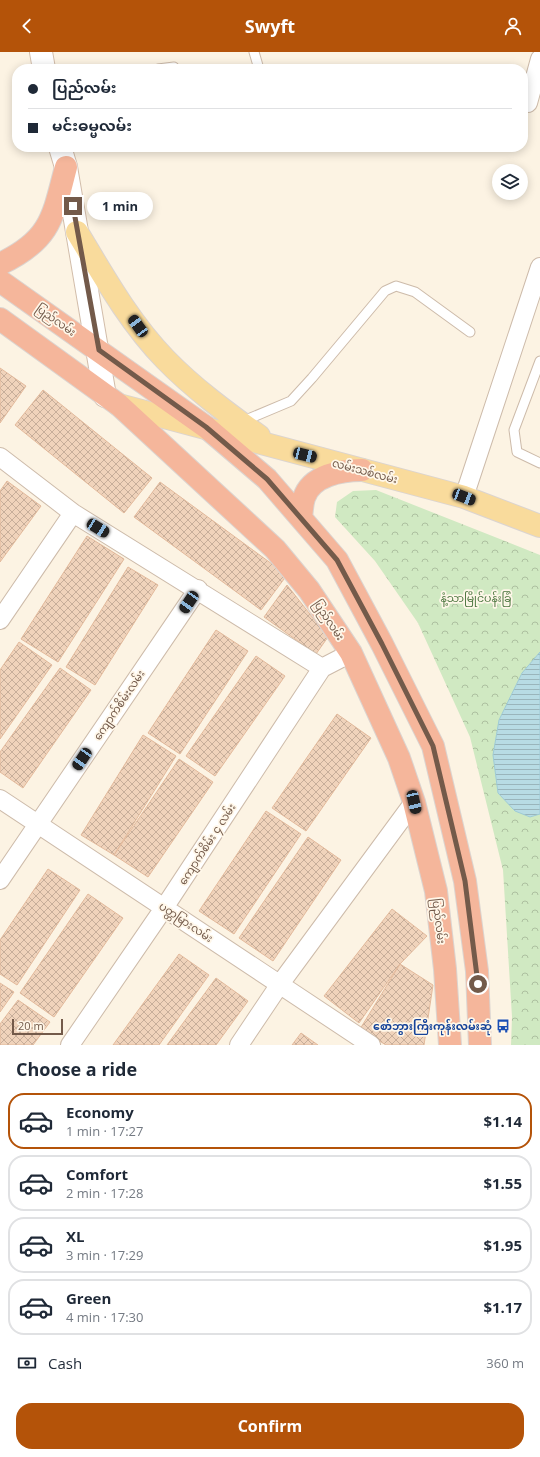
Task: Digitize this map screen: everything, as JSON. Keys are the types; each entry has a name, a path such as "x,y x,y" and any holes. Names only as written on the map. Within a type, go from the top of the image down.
{"highway":[{"path":"0,264 18,256 37,241 52,219 63,157"},
{"name":"ပြည်လမ်း","path":"0,281 206,427 267,479 337,560 382,644 433,746 465,881 477,971 480,1045"},
{"name":"ပြည်လမ်း","path":"0,319 112,400 275,549 309,590 351,653 399,758 414,802 436,892 445,970 450,1045"},
{"path":"301,517 304,497 311,487 324,477 342,470 362,470"}],"main road":[{"path":"41,52 43,64"},
{"path":"63,157 99,350 112,400"},
{"path":"77,232 116,296 164,359 240,422 274,445"},
{"name":"လမ်းသစ်လမ်း","path":"112,400 464,497 540,526"}],"street":[{"path":"528,103 540,59"},
{"path":"464,497 540,267"},
{"path":"0,457 73,512 322,668"},
{"path":"0,620 73,512"},
{"name":"ကျောက်စိမ်းလမ်း","path":"0,880 198,589"},
{"name":"ကျောက်စိမ်း ၄ လမ်း","path":"70,1045 164,908 322,668 351,653"},
{"name":"ပတ္တမြားလမ်း","path":"0,799 371,1045"},
{"path":"239,1045 280,984 414,802"}],"lane":[{"path":"254,52 258,64"},
{"path":"240,422 291,401 384,291 396,286 415,292 470,332"},
{"path":"540,361 514,430 517,452 540,463"}],"green space":[{"name":"နံ့သာမြိုင်ပန်းခြံ","path":"376,490 540,555 540,1045 511,1045 512,1017 503,870 470,737 418,623 375,561 335,517 337,502 353,491"}],"water":[{"path":"540,652 540,814 530,817 515,811 498,793 493,755 499,720 522,673"}],"building":[{"path":"0,368 26,386 0,423"},
{"path":"43,390 152,478 124,513 15,425"},
{"path":"7,481 41,506 0,562 0,491"},
{"path":"160,482 287,575 261,610 134,517"},
{"path":"87,536 124,559 58,662 21,639"},
{"path":"128,567 158,585 95,685 66,667"},
{"path":"287,585 328,637 316,654 264,617"},
{"path":"216,630 248,651 180,754 148,733"},
{"path":"19,642 52,665 0,739 0,670"},
{"path":"256,656 285,676 215,776 186,756"},
{"path":"60,668 91,690 23,788 0,772 0,752"},
{"path":"337,714 371,738 306,831 272,808"},
{"path":"143,735 176,756 114,855 81,835"},
{"path":"179,759 213,782 148,877 114,855"},
{"path":"266,811 301,834 234,934 199,911"},
{"path":"308,837 341,860 273,961 239,938"},
{"path":"48,869 80,890 17,985 0,974 0,940"},
{"path":"88,894 123,918 54,1017 20,993"},
{"path":"392,909 427,936 400,964 359,1023 324,996"},
{"path":"179,954 209,975 159,1045 113,1045"},
{"path":"400,964 433,985 424,1045 386,1045 360,1029"},
{"path":"216,978 248,1001 216,1045 167,1045"},
{"path":"0,983 14,992 0,1012"},
{"path":"18,1000 50,1022 33,1045 0,1045 0,1024"},
{"path":"301,1033 318,1045 292,1045"}],"place":[{"name":"စော်ဘွားကြီးကုန်းလမ်းဆုံ","path":"503,1026"}],"route":[{"path":"73,206 99,350 206,427 267,479 337,560 382,644 433,746 465,881 478,984"}]}
